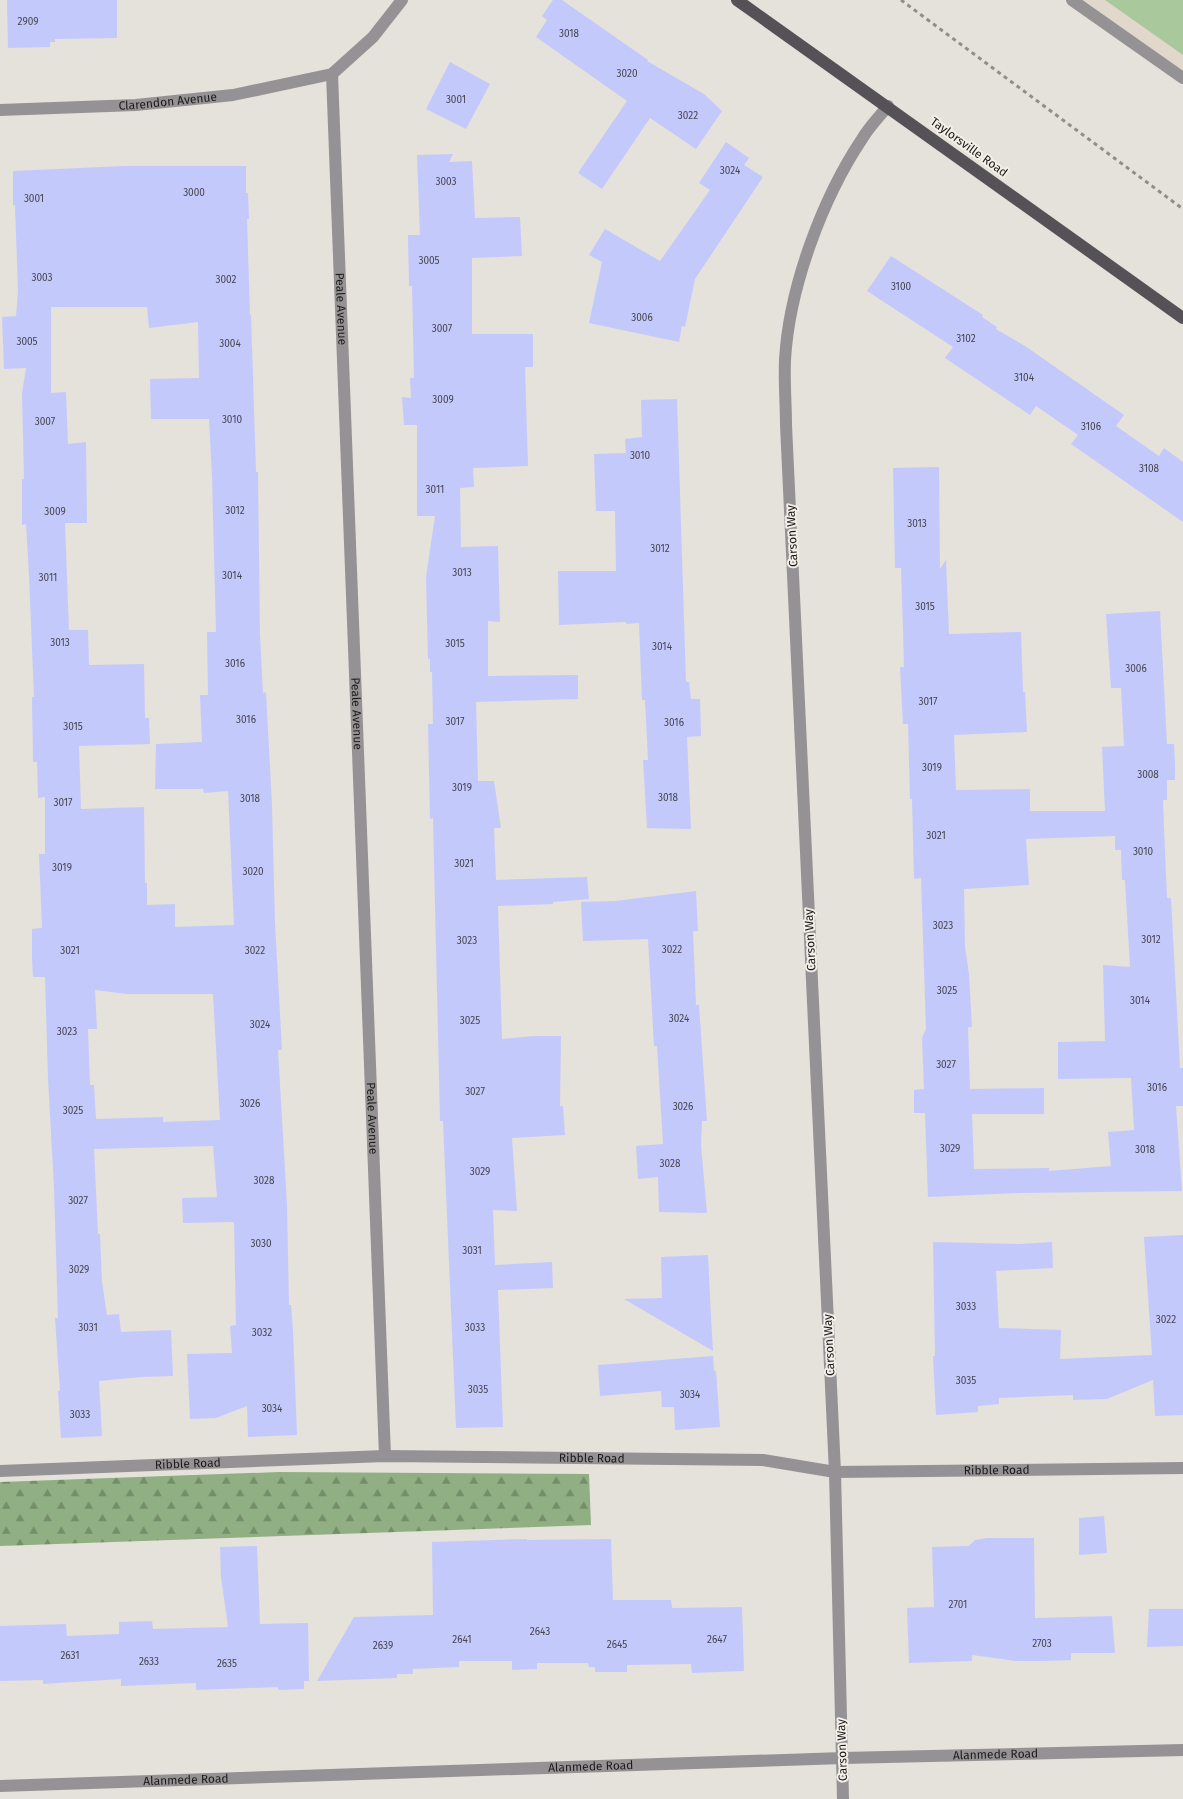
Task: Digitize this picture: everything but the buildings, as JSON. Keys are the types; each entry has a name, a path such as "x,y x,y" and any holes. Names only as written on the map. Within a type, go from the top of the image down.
{"main road":[{"name":"Taylorsville Road","path":"737,0 1183,318"}],"street":[{"path":"332,74 373,37 402,0"},
{"path":"1072,0 1183,78"},
{"name":"Clarendon Avenue","path":"0,110 136,105 233,95 332,74"},
{"name":"Peale Avenue","path":"332,74 385,1456"},
{"name":"Carson Way","path":"843,1799 835,1472 786,425 785,360 793,305 812,238 843,171 862,138 888,106"},
{"name":"Ribble Road","path":"0,1471 385,1456 762,1460 835,1472 1183,1468"},
{"name":"Alanmede Road","path":"0,1786 843,1758 1183,1750"}],"path":[{"path":"901,0 1183,209"}],"shaded area":[{"path":"1077,0 1183,0 1183,75"}],"green space":[{"path":"1105,0 1183,0 1183,55"},
{"path":"279,1472 589,1474 591,1525 0,1546 0,1482"}]}
